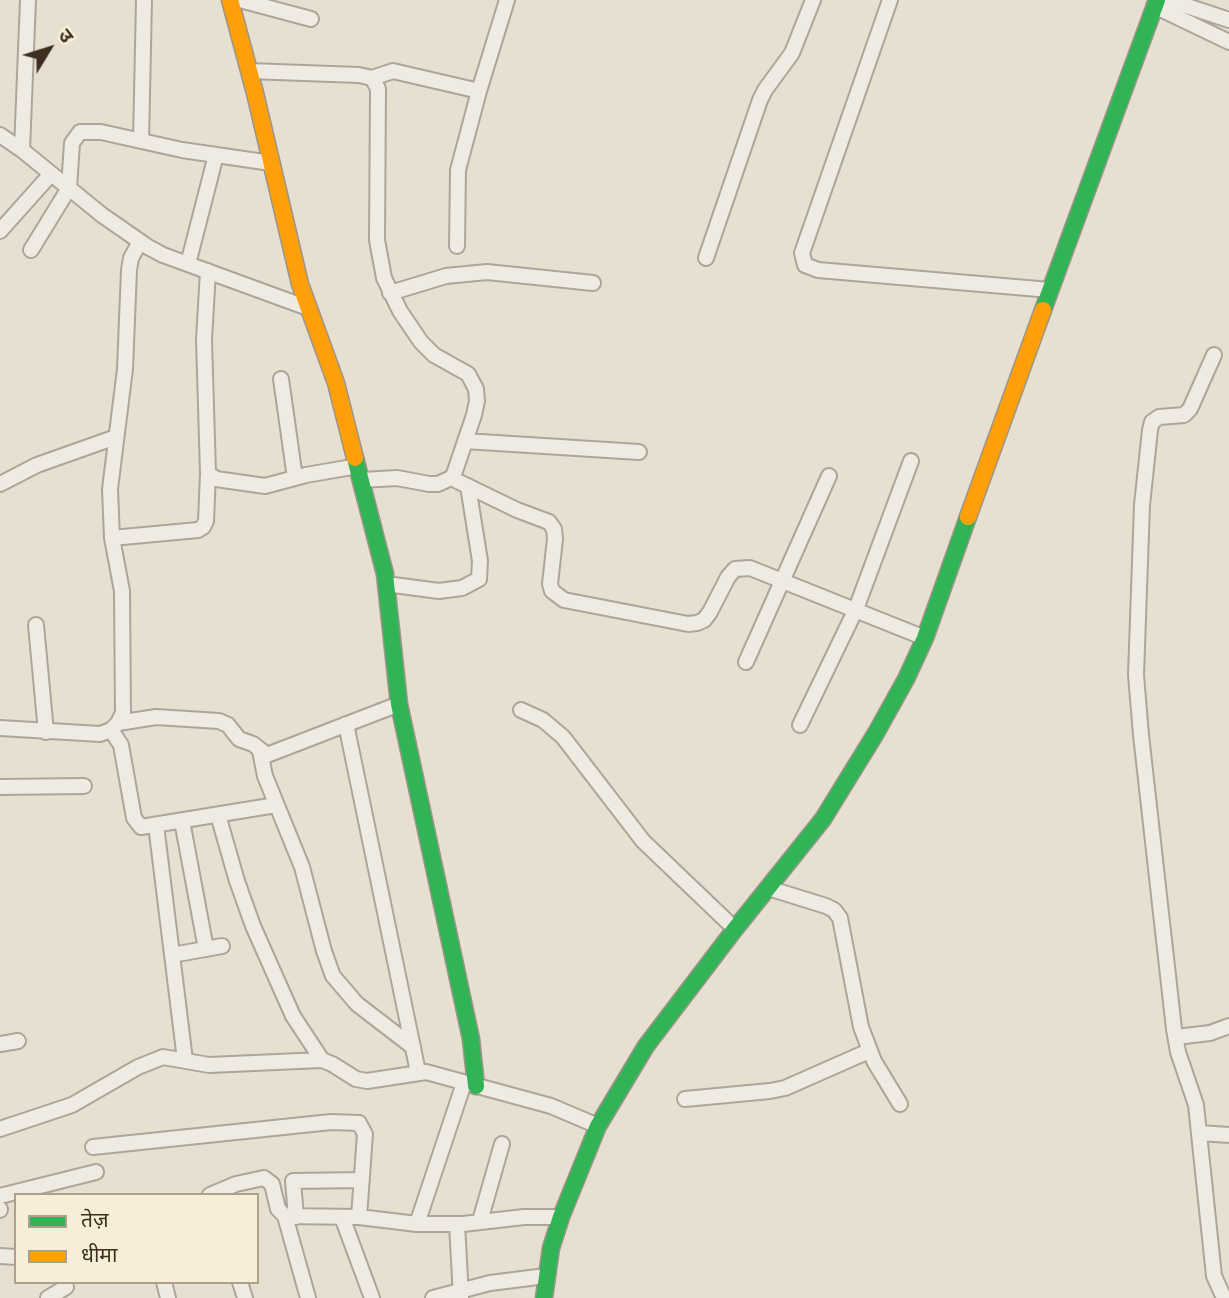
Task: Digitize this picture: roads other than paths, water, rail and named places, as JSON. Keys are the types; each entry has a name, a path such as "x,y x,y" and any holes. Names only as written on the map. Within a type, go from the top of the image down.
{"main road":[{"path":"230,0 300,284 336,383 386,584 399,704 471,1039 470,1084"},
{"path":"544,1298 545,1276 561,1217 598,1126 646,1046 823,819 883,722 906,679 925,638 1050,290 1160,2"}],"street":[{"path":"22,150 28,0"},
{"path":"141,141 144,0"},
{"path":"240,0 311,19"},
{"path":"457,246 458,170 507,0"},
{"path":"706,258 760,100 792,53 813,0"},
{"path":"890,0 802,253 805,265 818,270 1050,290"},
{"path":"1160,2 1229,20"},
{"path":"1160,2 1229,42"},
{"path":"249,71 359,75 372,78 393,71 479,91"},
{"path":"208,474 216,479 258,486 295,478 360,473 438,484 454,474 477,401 473,381 461,369 434,355 421,342 400,312 381,267 377,240 378,89 372,78"},
{"path":"31,250 69,188 72,143 80,132 101,132 271,163"},
{"path":"0,135 102,215 156,251 308,308"},
{"path":"188,264 216,155"},
{"path":"0,231 51,174"},
{"path":"140,242 131,258 129,270 125,369 110,489 111,538 122,591 123,713 115,726 134,818 141,827 276,805"},
{"path":"111,538 198,530 206,520 208,474 204,340 208,271"},
{"path":"390,293 446,276 487,272 593,284"},
{"path":"1214,355 1190,409 1184,415 1159,417 1152,422 1142,505 1136,675 1176,1037 1196,1104 1214,1276 1224,1298"},
{"path":"281,379 295,478"},
{"path":"0,484 46,461 116,437"},
{"path":"465,441 639,452"},
{"path":"800,725 856,609 911,461"},
{"path":"746,663 829,476"},
{"path":"450,478 549,522 554,529 555,540 550,584 552,591 564,600 688,624 696,623 704,620 710,612 735,569 750,568 925,638"},
{"path":"386,584 439,591 462,588 479,579 480,561 468,486"},
{"path":"36,625 46,732"},
{"path":"0,728 88,735 100,734 115,726 156,717 219,722 228,725 239,739 253,744 267,755 399,704"},
{"path":"521,710 542,720 563,737 643,841 735,929"},
{"path":"346,724 418,1072"},
{"path":"260,751 262,766 276,805 302,867 333,976 357,1004 413,1047"},
{"path":"0,786 84,786"},
{"path":"218,814 253,926 293,1016 322,1060"},
{"path":"182,821 206,949"},
{"path":"156,825 185,1060"},
{"path":"768,888 826,906 834,910 840,918 859,1018 869,1051 900,1104"},
{"path":"172,955 222,946"},
{"path":"1176,1037 1210,1033 1229,1026"},
{"path":"0,1044 18,1041"},
{"path":"684,1099 770,1091 869,1051"},
{"path":"0,1129 72,1105 151,1060 163,1057 209,1065 322,1060 332,1063 356,1079 368,1082 418,1072 551,1107 598,1126"},
{"path":"417,1224 470,1084"},
{"path":"93,1147 352,1121 359,1123 365,1134 359,1217"},
{"path":"1200,1133 1229,1135"},
{"path":"480,1222 502,1144"},
{"path":"0,1196 96,1172"},
{"path":"214,1193 236,1184 264,1178 272,1184 278,1209 290,1217 359,1217 417,1224 457,1224 524,1217 561,1217"},
{"path":"308,1298 290,1217 293,1181 362,1180"},
{"path":"342,1217 372,1298"},
{"path":"457,1224 461,1294"},
{"path":"433,1298 545,1276"},
{"path":"47,1298 67,1289"}]}
